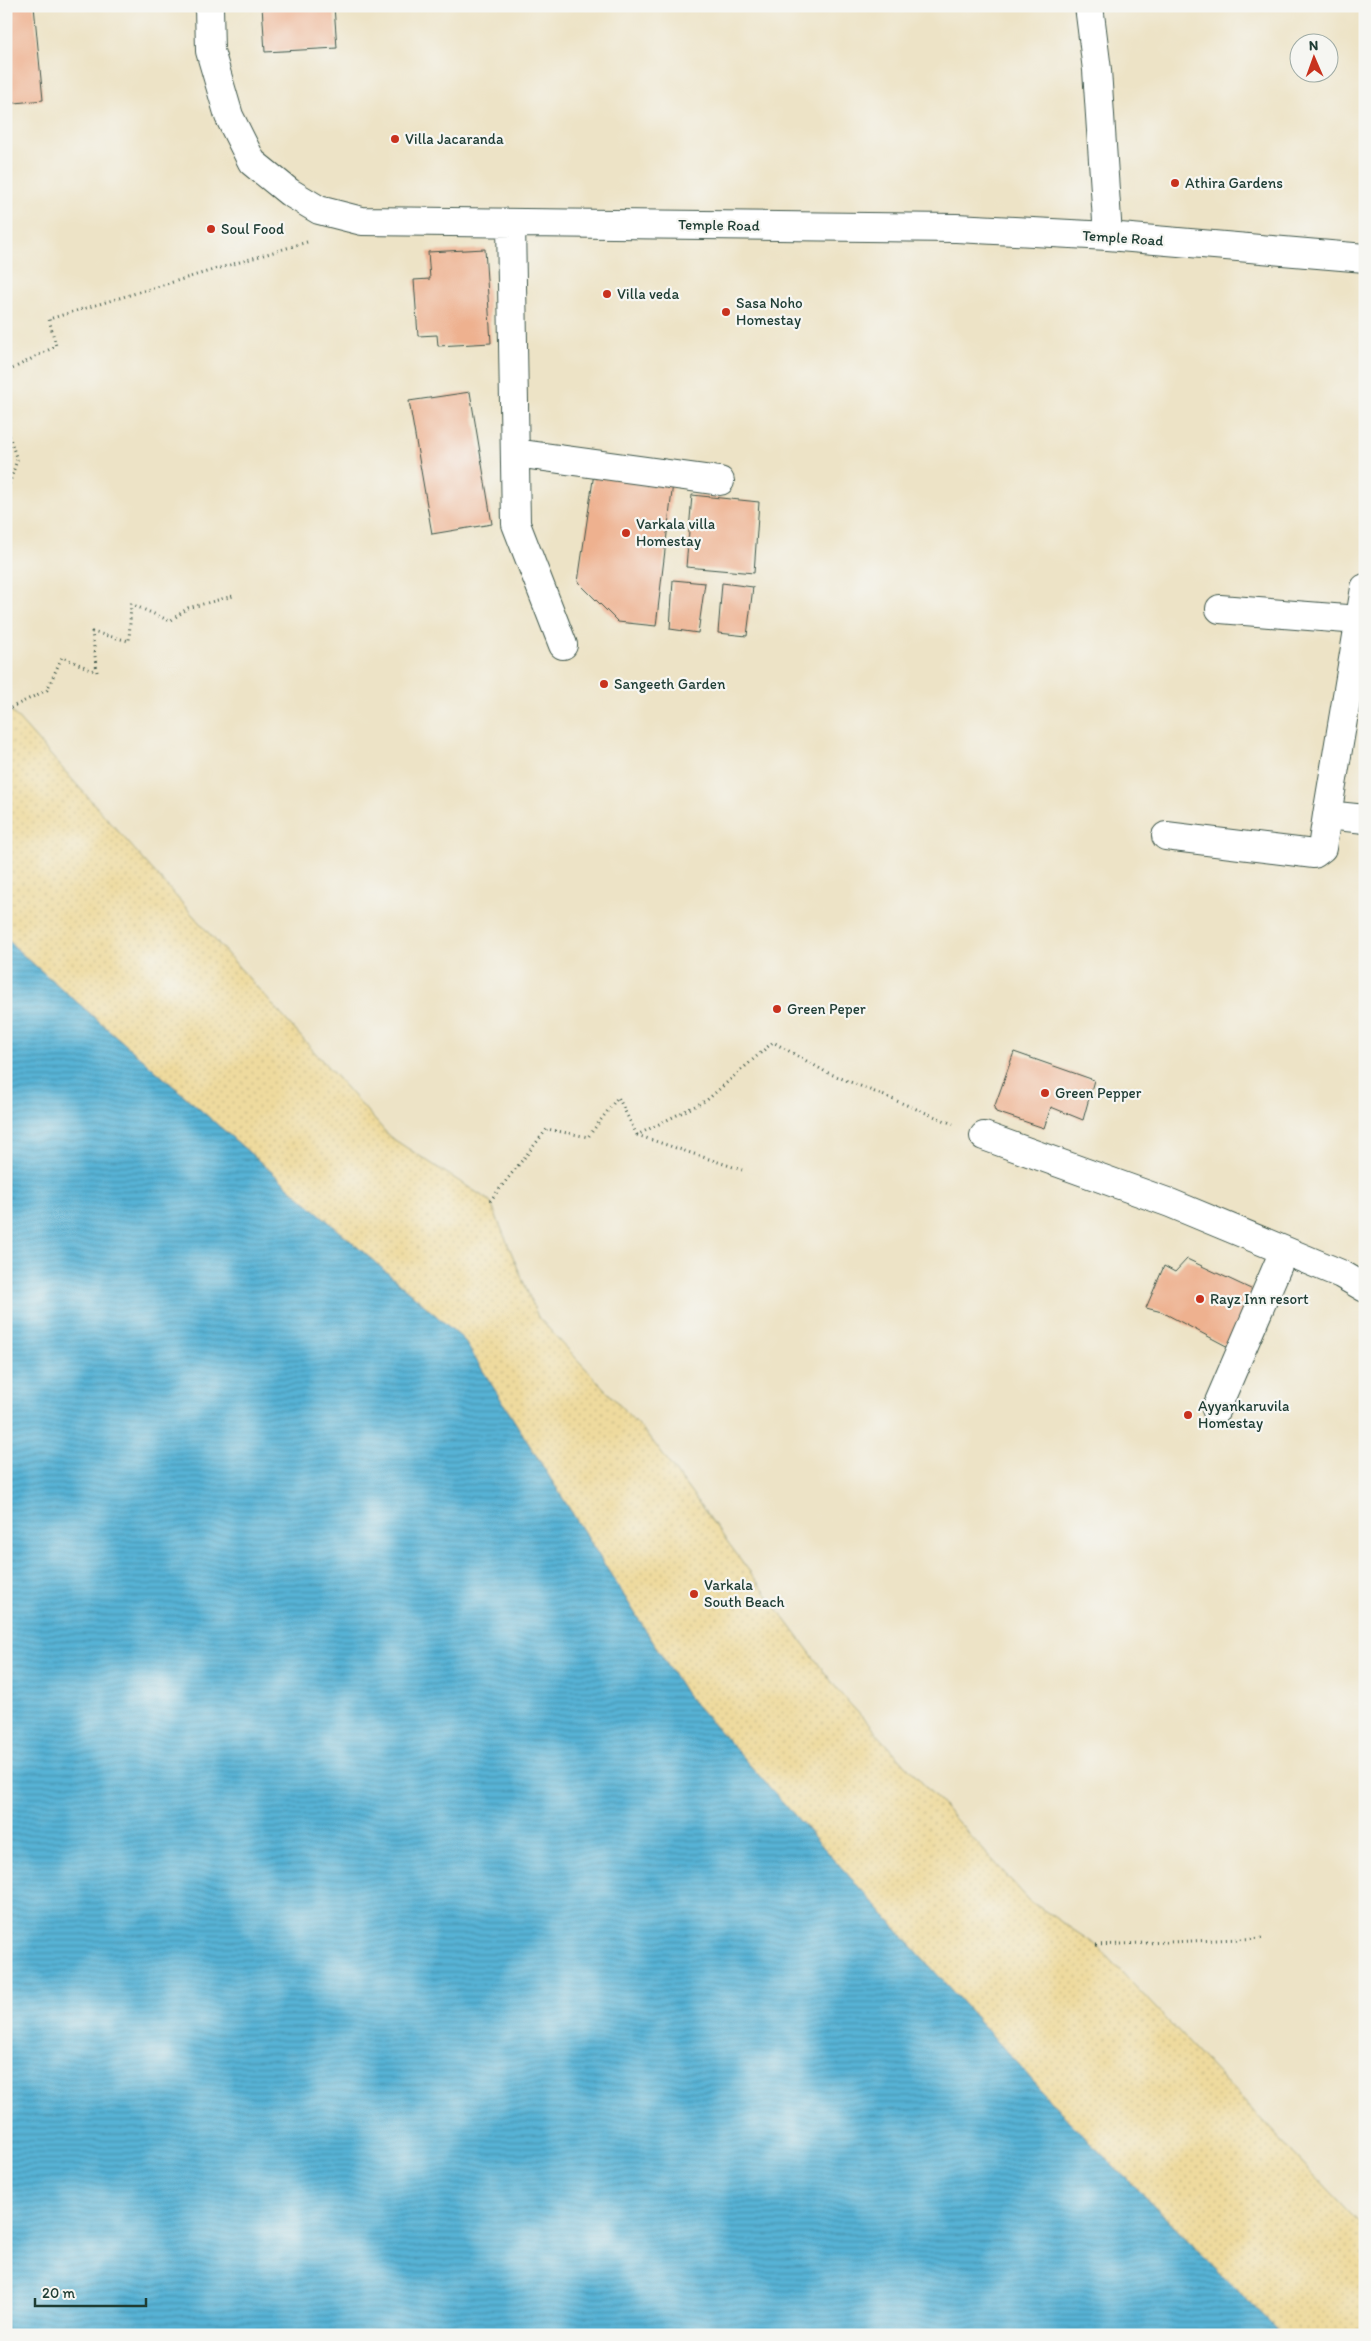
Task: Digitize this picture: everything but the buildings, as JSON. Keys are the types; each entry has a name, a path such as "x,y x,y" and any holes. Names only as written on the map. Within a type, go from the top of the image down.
{"street":[{"name":"Temple Road","path":"209,6 210,51 229,116 252,162 289,192 319,210 362,221 956,228 1108,236 1365,258"},
{"path":"1089,6 1097,70 1108,236"},
{"path":"511,223 516,524 564,645"},
{"path":"515,453 720,480"},
{"path":"1166,836 1314,854 1322,848 1365,588"},
{"path":"1220,609 1359,620"},
{"path":"1326,815 1365,819"},
{"path":"984,1136 1170,1202 1341,1274 1365,1288"},
{"path":"1216,1409 1284,1251"}],"path":[{"path":"6,376 12,369 56,346 48,319 319,238 319,210"},
{"path":"6,426 18,460 6,494"},
{"path":"6,710 48,690 62,657 97,672 92,632 129,641 131,604 170,621 188,608 233,596"},
{"path":"637,1135 707,1100 773,1042 826,1072 984,1136"},
{"path":"490,1200 547,1129 588,1137 618,1097 637,1135 742,1170"},
{"path":"1096,1945 1265,1938"}],"sand":[{"name":"Varkala South Beach","path":"6,705 390,1137 490,1201 538,1317 651,1439 840,1693 1030,1901 1096,1945 1365,2229 1365,2335 1282,2335 1066,2118 685,1693 463,1339 23,955 6,938"}],"water":[{"path":"6,938 23,955 463,1339 685,1693 1066,2118 1282,2335 6,2335"}],"place":[{"name":"Villa Jacaranda","path":"395,139"},
{"name":"Athira Gardens","path":"1175,183"},
{"name":"Soul Food","path":"211,229"},
{"name":"Villa veda","path":"607,294"},
{"name":"Sasa Noho Homestay","path":"726,312"},
{"name":"Varkala villa Homestay","path":"626,533"},
{"name":"Sangeeth Garden","path":"604,684"},
{"name":"Green Peper","path":"777,1009"},
{"name":"Green Pepper","path":"1045,1093"},
{"name":"Rayz Inn resort","path":"1200,1299"},
{"name":"Ayyankaruvila Homestay","path":"1188,1415"},
{"name":"Varkala South Beach","path":"694,1594"}]}
